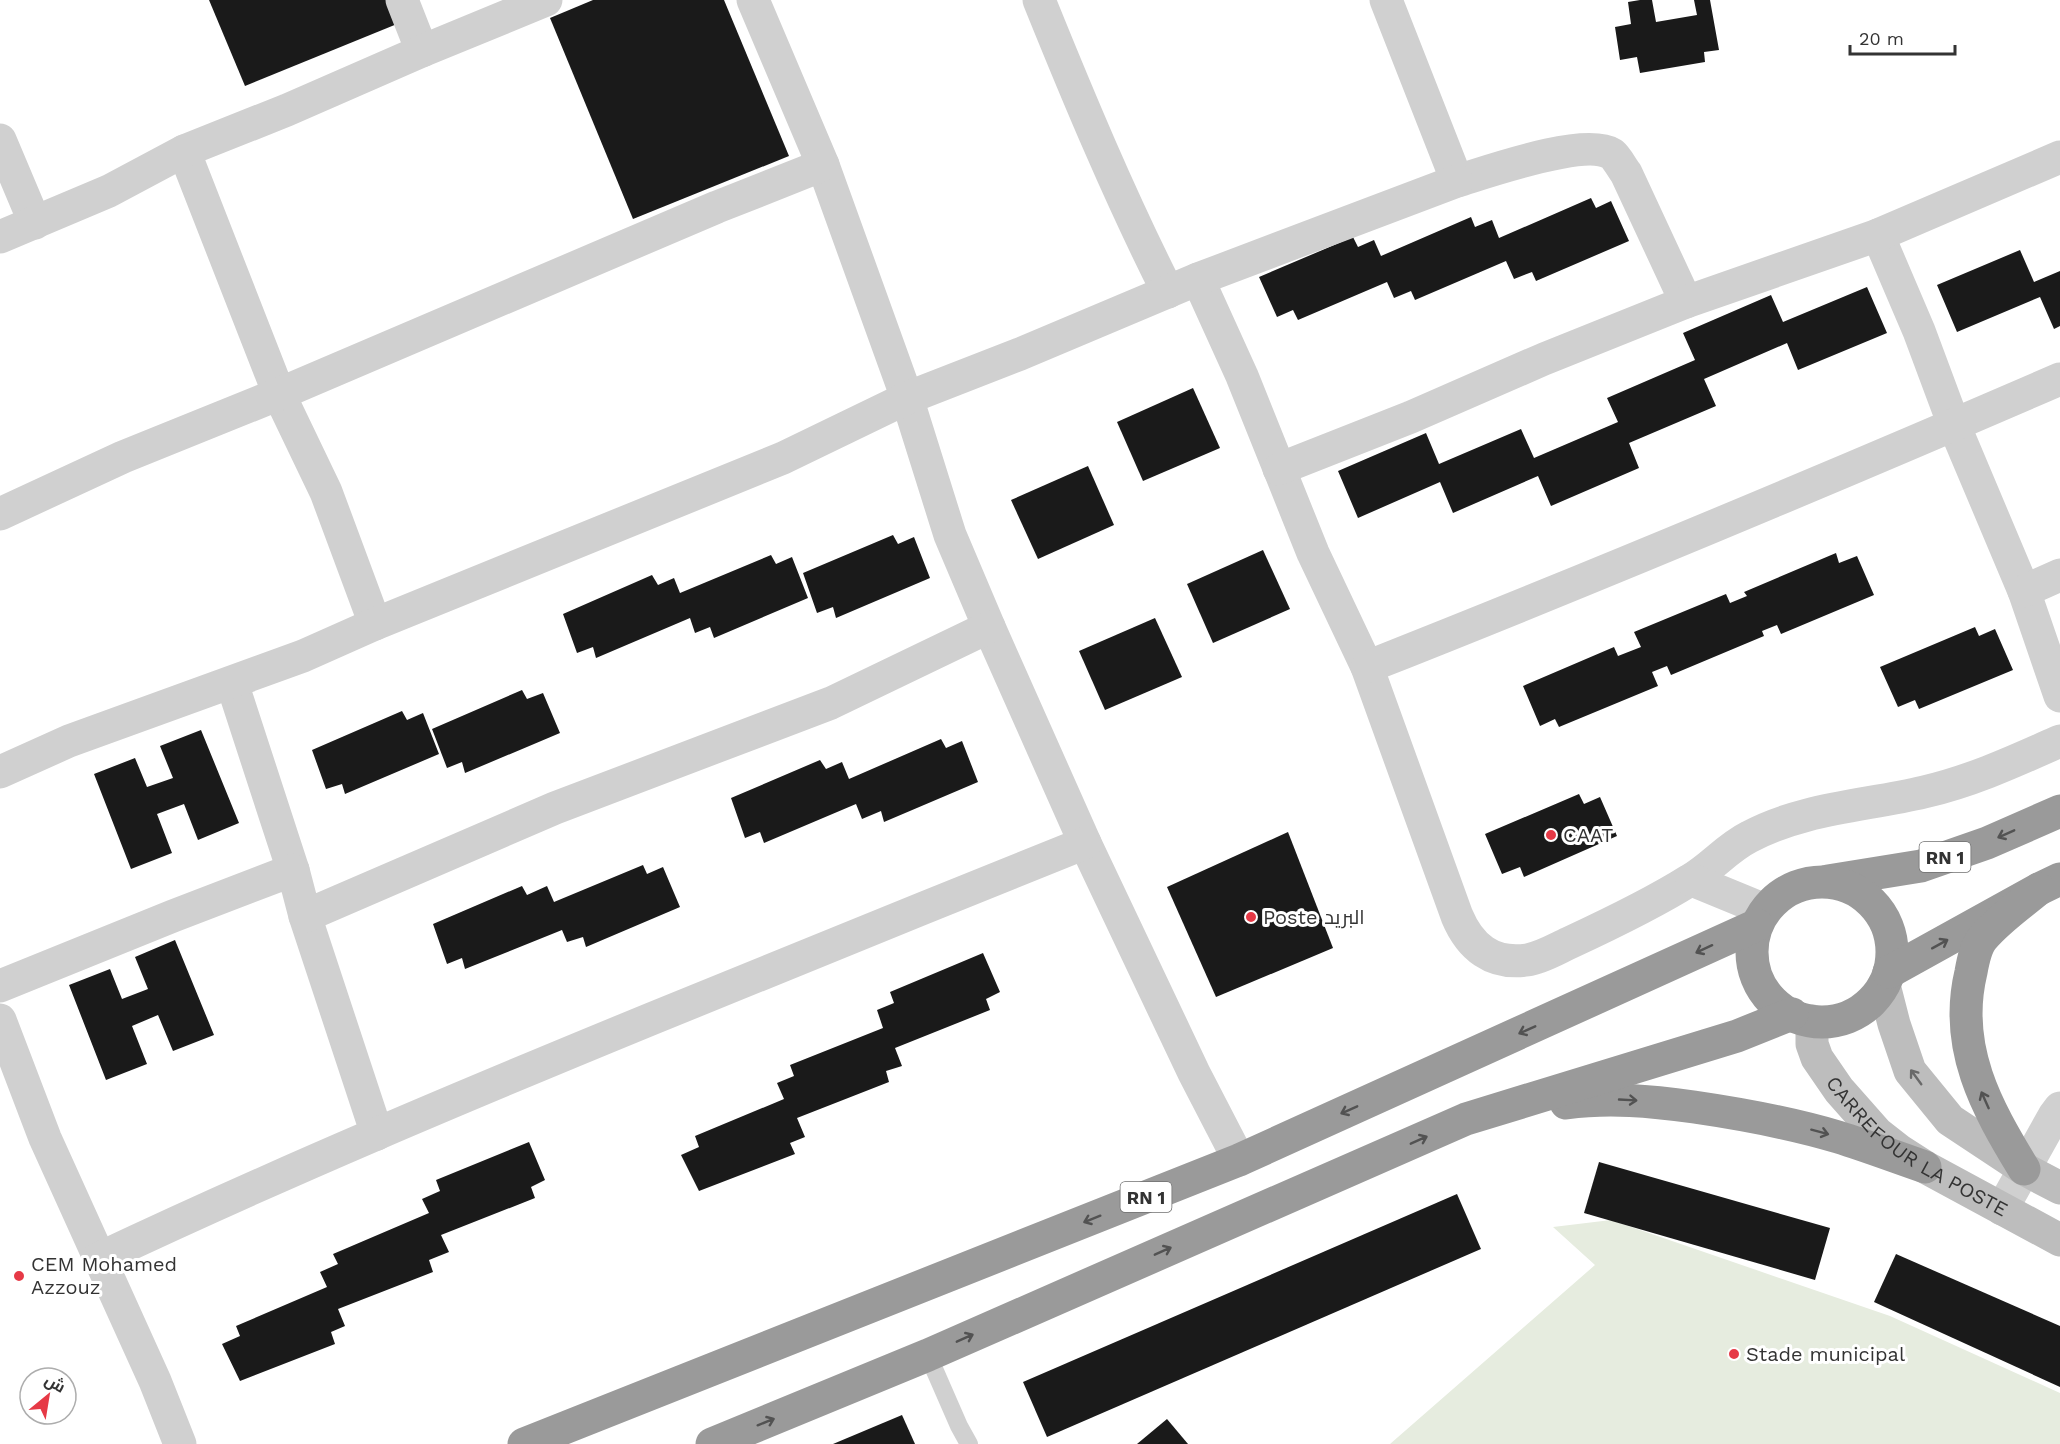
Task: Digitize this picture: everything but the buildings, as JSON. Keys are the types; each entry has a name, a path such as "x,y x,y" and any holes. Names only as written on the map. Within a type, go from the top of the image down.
{"highway":[{"name":"RN 1","path":"1824,881 1921,866 1987,843 2060,811"},
{"name":"CARREFOUR LA POSTE","path":"1761,917 1786,891 1804,884 1824,881 1845,886 1864,895 1879,910 1888,930 1892,951 1886,979"},
{"path":"712,1444 928,1354 1466,1119 1802,1018 1833,1021 1853,1014 1871,1002 1886,979 2049,884"},
{"path":"2024,1169 1995,1120 1978,1083 1968,1045 1966,1008 1968,982 1982,939 2049,884"},
{"name":"RN 1","path":"524,1444 1239,1160 1761,917"},
{"path":"1761,917 1752,945 1753,966 1761,986 1774,1003 1802,1018"},
{"path":"1466,1119 1573,1102 1608,1099 1653,1101 1796,1126 1839,1137 1925,1167"}],"street":[{"path":"402,0 422,51"},
{"path":"0,237 109,191 184,152 546,0"},
{"path":"753,0 823,165 907,398 950,535 1085,843 1194,1073 1239,1160"},
{"path":"1039,0 1087,119 1144,245 1168,292"},
{"path":"1386,0 1457,181"},
{"path":"0,140 35,223"},
{"path":"0,772 69,741 303,656 375,624 783,458 907,398 1020,354 1198,279 1457,181 1515,163 1570,151 1595,150 1612,154 1626,173 1686,302"},
{"path":"184,152 279,394 326,492 375,624"},
{"path":"1279,469 1411,417 1544,358 1686,302 1878,236 2060,157"},
{"path":"0,514 123,457 279,394 695,216 823,165"},
{"path":"1878,236 2024,591 2060,696"},
{"path":"1198,279 1242,376 1313,553 1368,667 1464,933 1476,947 1492,957 1510,961 1529,960 1605,927 1692,880 1721,855 1746,838 1772,825 1802,815 1890,800 1953,785 1987,774 2060,741"},
{"path":"1368,667 1698,534 2060,379"},
{"path":"2024,591 2060,576"},
{"path":"305,916 555,808 831,703 989,627"},
{"path":"232,683 293,870 305,916 377,1134"},
{"path":"99,1259 198,1211 570,1052 1085,843"},
{"path":"0,986 173,915 293,870"},
{"path":"1692,880 1761,917"},
{"name":"CARREFOUR LA POSTE","path":"1886,979 1894,1024 1910,1071 1950,1120 2024,1169 2060,1188"},
{"name":"CARREFOUR LA POSTE","path":"1802,1018 1818,1058 1839,1090 1877,1132 1900,1151 1925,1167 2060,1240"},
{"path":"0,1020 45,1138 155,1382 180,1444"},
{"path":"2002,1209 2060,1108"}],"lane":[{"path":"928,1354 958,1425 969,1444"}],"shaded area":[{"name":"Stade municipal","path":"1611,1220 1890,1316 2060,1393 2060,1444 1390,1444 1595,1265 1553,1227"}],"place":[{"name":"CAAT","path":"1551,835"},
{"name":"Poste البريد","path":"1251,917"},
{"name":"CEM Mohamed Azzouz","path":"19,1276"},
{"name":"Stade municipal","path":"1734,1354"}]}
